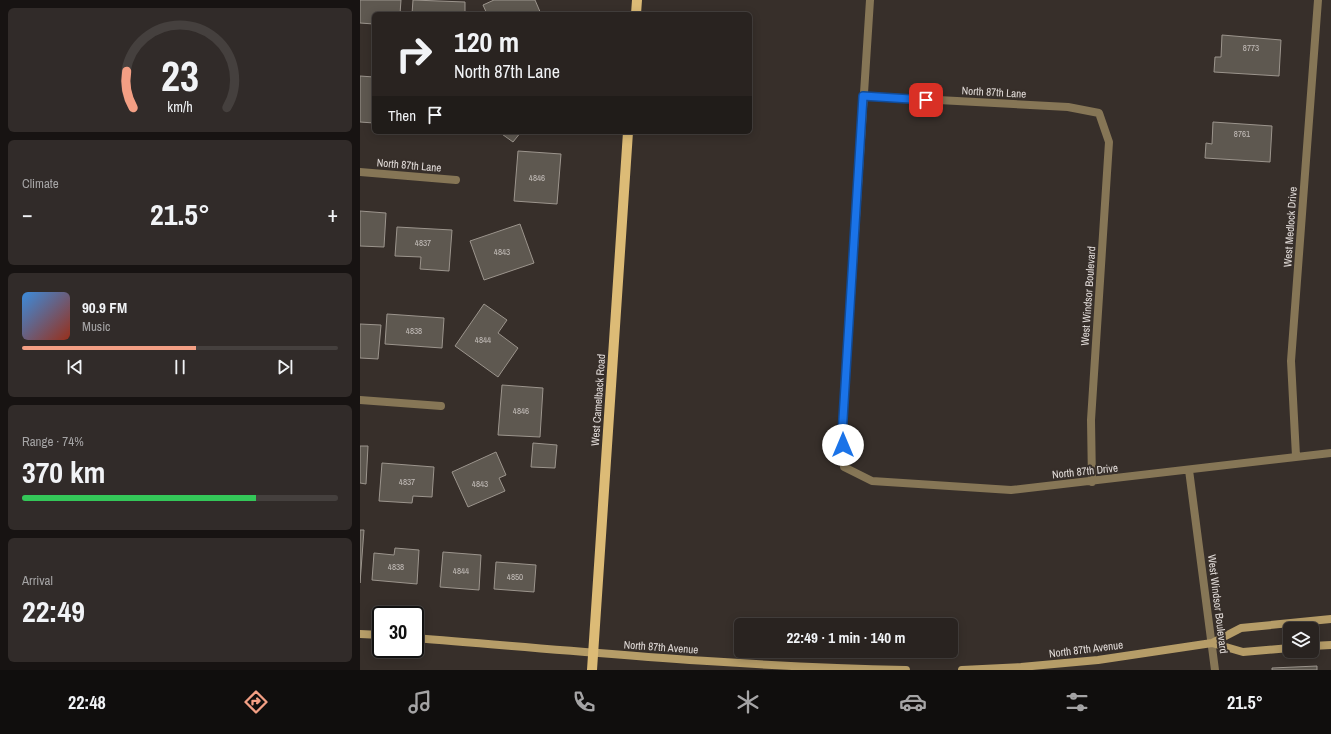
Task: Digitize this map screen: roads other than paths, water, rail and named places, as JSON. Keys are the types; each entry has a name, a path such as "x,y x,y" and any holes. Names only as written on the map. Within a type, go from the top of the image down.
{"main road":[{"path":"636,12 637,0"},
{"name":"West Camelback Road","path":"592,670 628,134"}],"street":[{"path":"863,96 870,0"},
{"name":"West Medlock Drive","path":"1296,456 1291,361 1318,0"},
{"name":"North 87th Lane","path":"863,96 1068,107 1099,113"},
{"name":"North 87th Drive","path":"863,96 843,427 844,467 872,481 1011,490 1092,482 1296,456 1331,453"},
{"name":"West Windsor Boulevard","path":"1092,482 1091,420 1109,142 1099,113"},
{"name":"North 87th Lane","path":"360,172 456,180"},
{"path":"360,400 441,406"},
{"name":"West Windsor Boulevard","path":"1190,470 1215,670"},
{"name":"North 87th Avenue","path":"962,670 1020,667 1098,660 1212,643 1241,628 1331,619"},
{"path":"360,634 372,635"},
{"name":"North 87th Avenue","path":"424,639 639,657 834,668 906,670"},
{"name":"North 87th Avenue","path":"1212,643 1243,652 1283,649"},
{"path":"1319,646 1331,645"}]}
